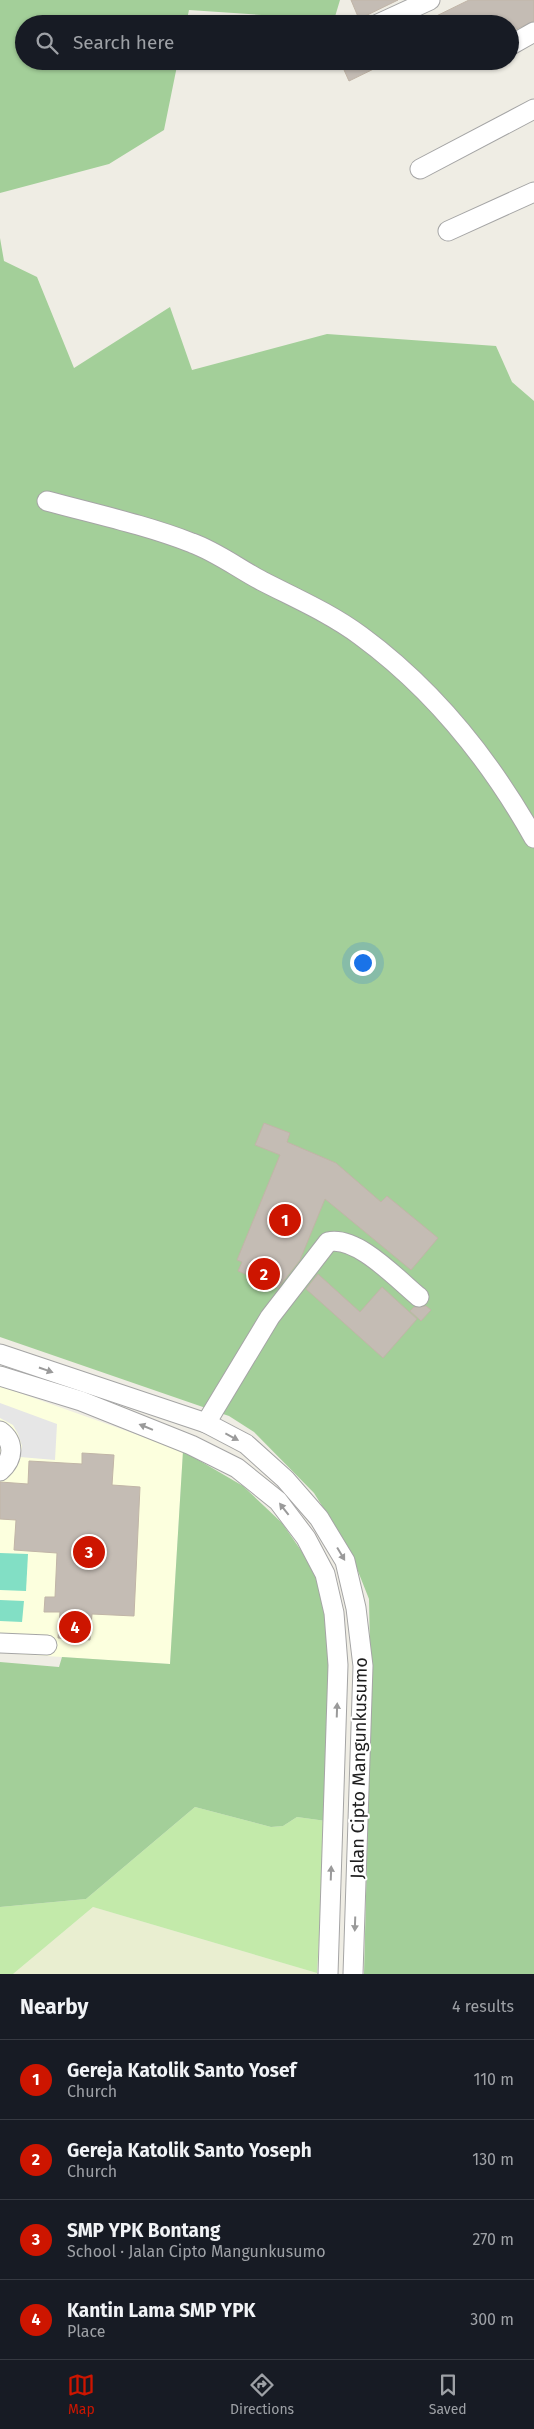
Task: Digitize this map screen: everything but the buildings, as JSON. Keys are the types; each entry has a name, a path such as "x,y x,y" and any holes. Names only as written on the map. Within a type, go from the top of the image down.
{"street":[{"path":"398,15 430,0"},
{"path":"519,40 534,32"},
{"path":"420,169 534,109"},
{"path":"448,231 534,192"},
{"path":"47,501 193,543 306,602 360,635 408,675 446,713 508,793 534,838"},
{"path":"206,1423 270,1317 328,1242 340,1240 356,1246 419,1297"},
{"name":"Jalan Cipto Mangunkusumo","path":"0,1354 206,1423 246,1444 285,1479 319,1518 345,1561 356,1608 363,1666 354,1974"},
{"name":"Jalan Cipto Mangunkusumo","path":"0,1376 90,1405 191,1445 237,1468 278,1502 306,1538 325,1574 334,1613 338,1665 328,1974"},
{"path":"0,1431 7,1438 11,1452 6,1465 0,1471"},
{"path":"0,1643 47,1645"},
{"path":"330,1898 356,1899"}],"shaded area":[{"path":"0,1386 183,1451 170,1664 0,1653"},
{"path":"0,1403 57,1424 55,1460 20,1457 22,1446 18,1434 13,1425 0,1418"},
{"path":"93,1907 317,1973 317,1974 13,1974"}],"green space":[{"path":"0,0 340,0 336,15 262,15 189,10 188,15 15,15 15,70 176,70 164,130 109,164 0,193"},
{"path":"0,238 4,261 37,277 74,368 170,307 192,370 327,334 496,346 512,382 534,401 534,1974 364,1974 371,1699 369,1599 350,1551 314,1493 254,1432 229,1416 0,1337"},
{"path":"183,1451 243,1486 282,1523 316,1572 328,1613 332,1666 326,1821 297,1817 283,1826 271,1827 195,1807 86,1899 0,1907 0,1662 59,1667 62,1657 170,1664"},
{"path":"0,1553 28,1554 26,1591 0,1590"},
{"path":"0,1600 24,1601 22,1622 0,1621"},
{"path":"195,1807 271,1827 283,1826 297,1817 326,1821 317,1973 93,1907 13,1974 0,1974 0,1907 86,1899"}],"place":[{"name":"Gereja Katolik Santo Yosef","path":"285,1220"},
{"name":"Gereja Katolik Santo Yoseph","path":"264,1274"},
{"name":"SMP YPK Bontang","path":"89,1552"},
{"name":"Kantin Lama SMP YPK","path":"75,1627"}]}
